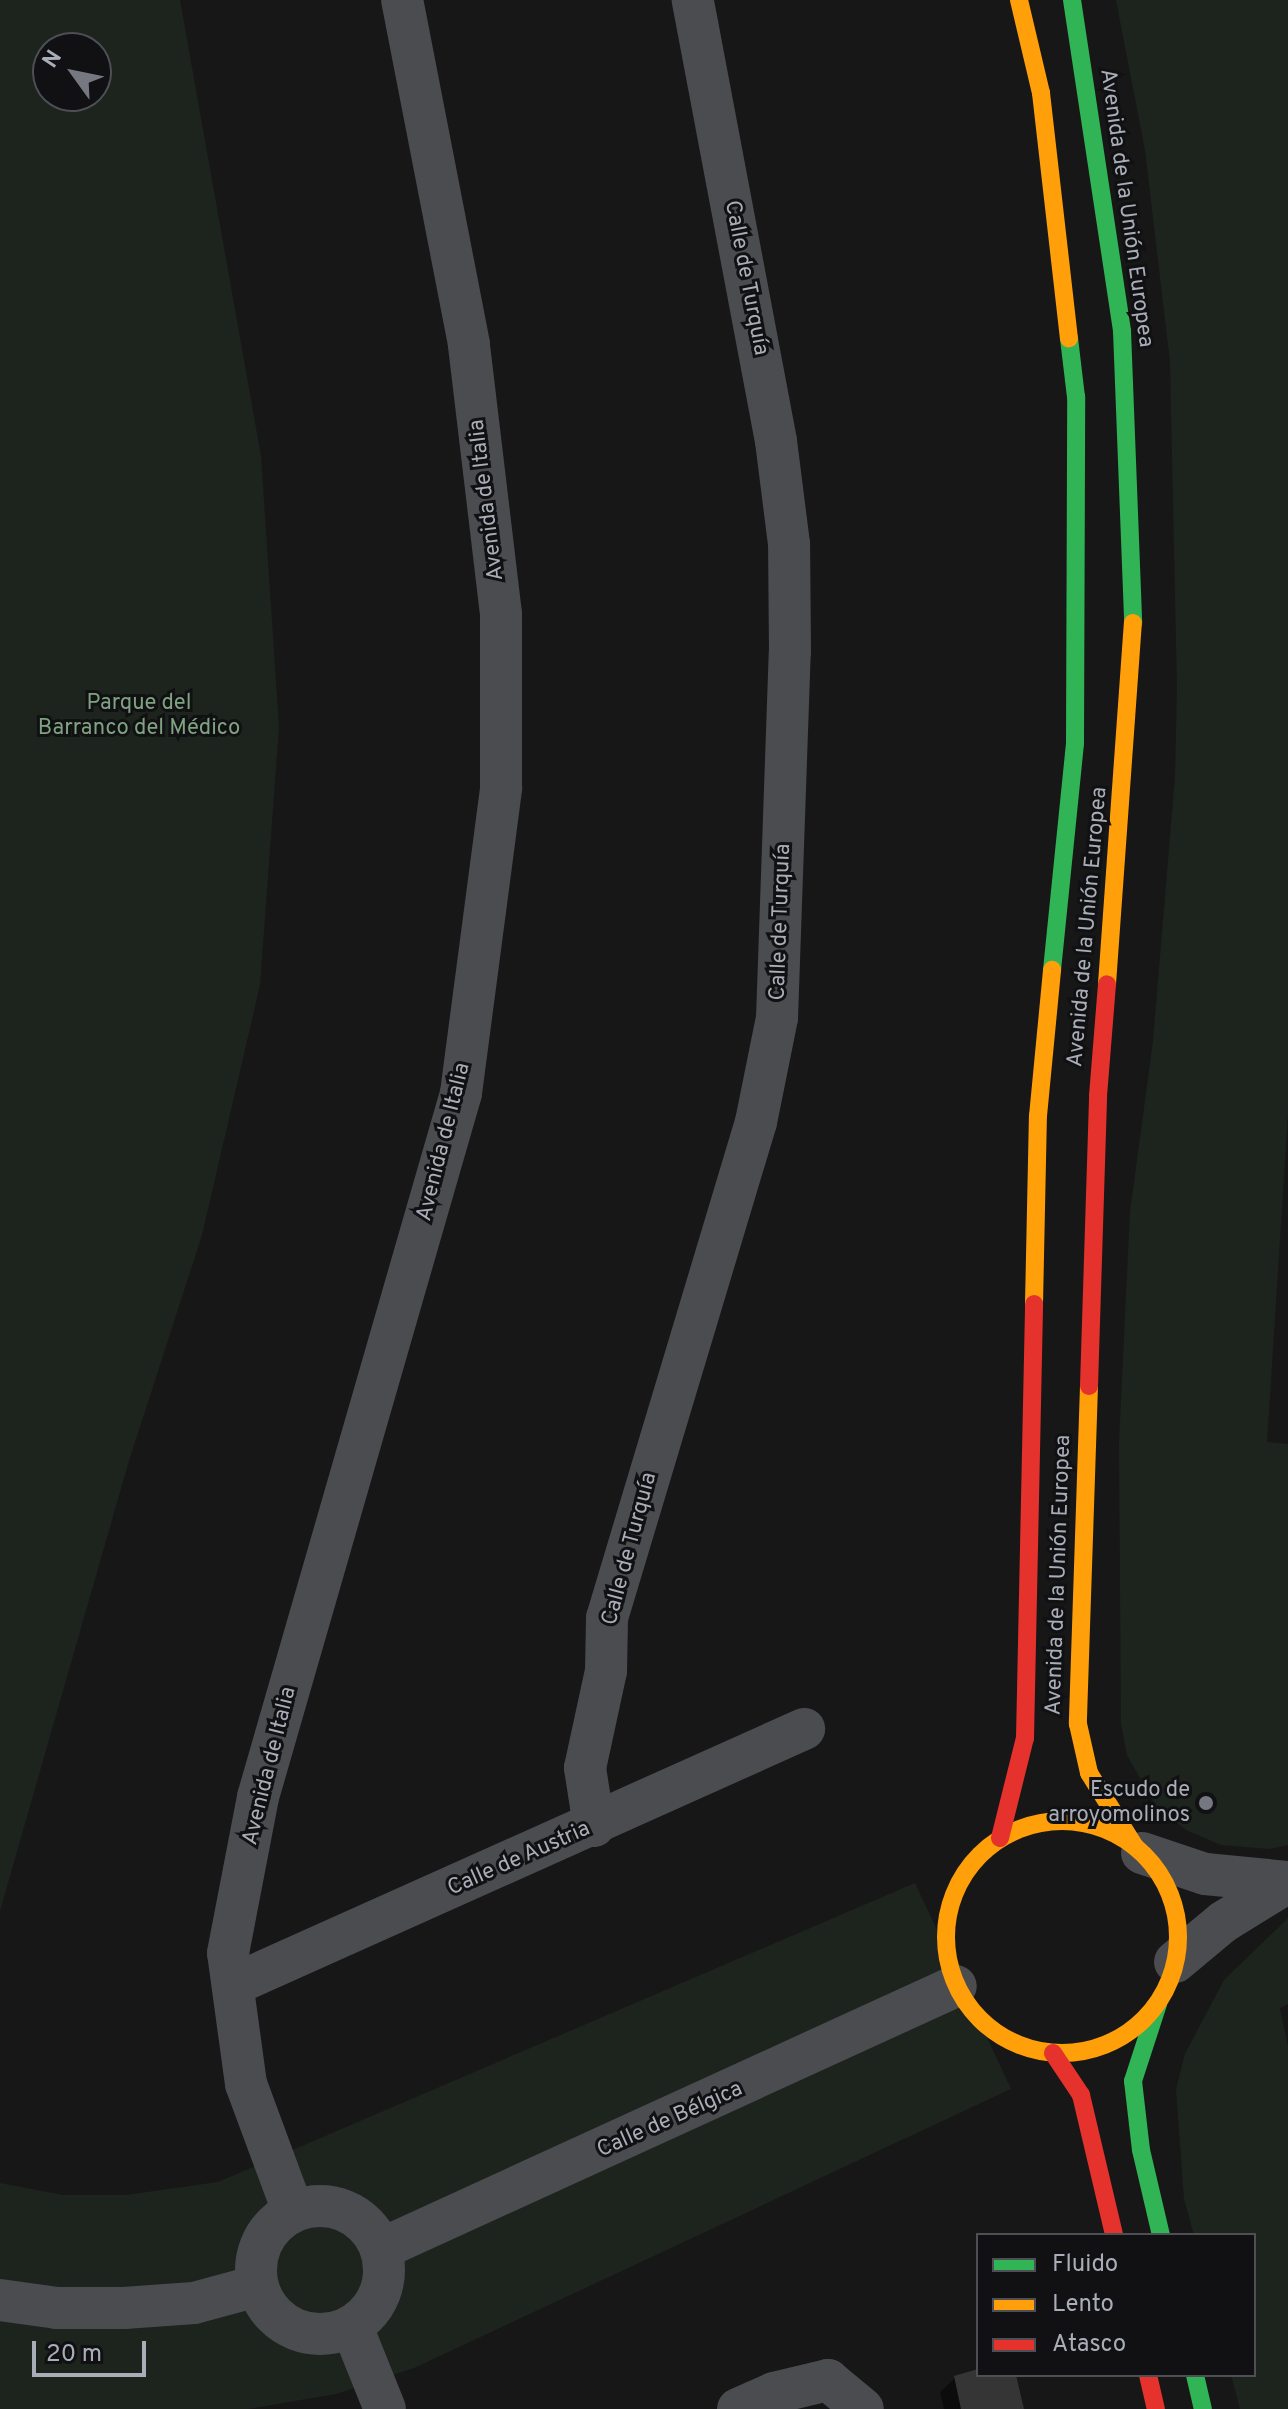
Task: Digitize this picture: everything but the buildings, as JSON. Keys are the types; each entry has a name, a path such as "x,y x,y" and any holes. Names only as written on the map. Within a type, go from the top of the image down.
{"main road":[{"name":"Avenida de la Unión Europea","path":"1000,1838 1025,1738 1038,1116 1075,727 1076,397 1041,93 1019,0"},
{"name":"Avenida de la Unión Europea","path":"1072,0 1122,331 1134,654 1098,1096 1078,1724 1089,1773 1139,1850"},
{"path":"1159,2001 1113,2041 1084,2051 1053,2053 996,2033 972,2012 956,1986 947,1953 947,1920 956,1888 975,1860 1000,1838 1033,1824 1069,1820 1104,1828 1139,1850 1166,1884 1177,1922 1175,1962 1133,2081 1141,2150 1161,2233"},
{"path":"1053,2053 1081,2095 1114,2233"},
{"path":"1148,2377 1156,2409"},
{"path":"1195,2377 1203,2409"}],"street":[{"name":"Avenida de Italia","path":"293,2211 246,2084 228,1953 258,1797 461,1093 501,788 501,614 469,344 402,0"},
{"name":"Calle de Turquía","path":"594,1826 585,1768 606,1671 607,1618 756,1122 777,1004 790,652 789,544 776,441 693,0"},
{"name":"Calle de Austria","path":"233,1985 594,1826 804,1729"},
{"path":"1139,1850 1205,1874 1288,1882 1223,1922 1175,1962"},
{"name":"Calle de Bélgica","path":"381,2249 956,1986"},
{"path":"318,2205 339,2208 369,2227 381,2249 384,2273 379,2298 352,2327 326,2335 294,2330 267,2309 257,2286 256,2258 268,2231 293,2211 318,2205"},
{"path":"0,2300 57,2308 124,2308 194,2303 257,2286"},
{"path":"352,2327 385,2409"},
{"path":"738,2409 774,2393 828,2380 863,2409"}],"green space":[{"name":"Parque del Barranco del Médico","path":"0,0 180,0 261,456 279,727 260,985 202,1235 128,1464 0,1911"},
{"path":"1116,0 1288,0 1288,1114 1267,1442 1288,1444 1288,1845 1269,1849 1221,1845 1186,1830 1156,1806 1127,1755 1121,1724 1119,1443 1130,1212 1153,1041 1175,777 1177,687 1170,362 1145,150"},
{"path":"915,1883 1011,2089 414,2368 336,2394 248,2409 0,2409 0,2183 63,2195 126,2195 218,2182"},
{"path":"1288,1918 1288,2004 1280,2008 1288,2047 1288,2409 1240,2409 1232,2377 1256,2377 1256,2233 1193,2233 1184,2199 1176,2089 1185,2054 1224,1980"}],"traffic: fast":[{"path":"1072,0 1122,331 1133,623"},
{"path":"1052,970 1075,743 1076,397 1069,338"},
{"path":"1158,2004 1133,2081 1141,2150 1161,2233"},
{"path":"1195,2377 1203,2409"}],"traffic: slow":[{"path":"1019,0 1041,93 1069,338"},
{"path":"1107,984 1133,623"},
{"path":"1034,1304 1038,1116 1052,970"},
{"path":"1089,1386 1078,1724 1089,1773 1135,1847"},
{"path":"1062,1821 1106,1830 1144,1855 1169,1893 1178,1937 1169,1981 1144,2019 1106,2044 1062,2053 1018,2044 980,2019 955,1981 946,1937 955,1893 980,1855 1018,1830 1062,1821"}],"traffic: jam":[{"path":"1089,1386 1098,1096 1107,984"},
{"path":"1000,1838 1025,1738 1034,1304"},
{"path":"1053,2053 1081,2095 1114,2233"},
{"path":"1148,2377 1156,2409"}],"place":[{"name":"Escudo de arroyomolinos","path":"1206,1803"}]}
